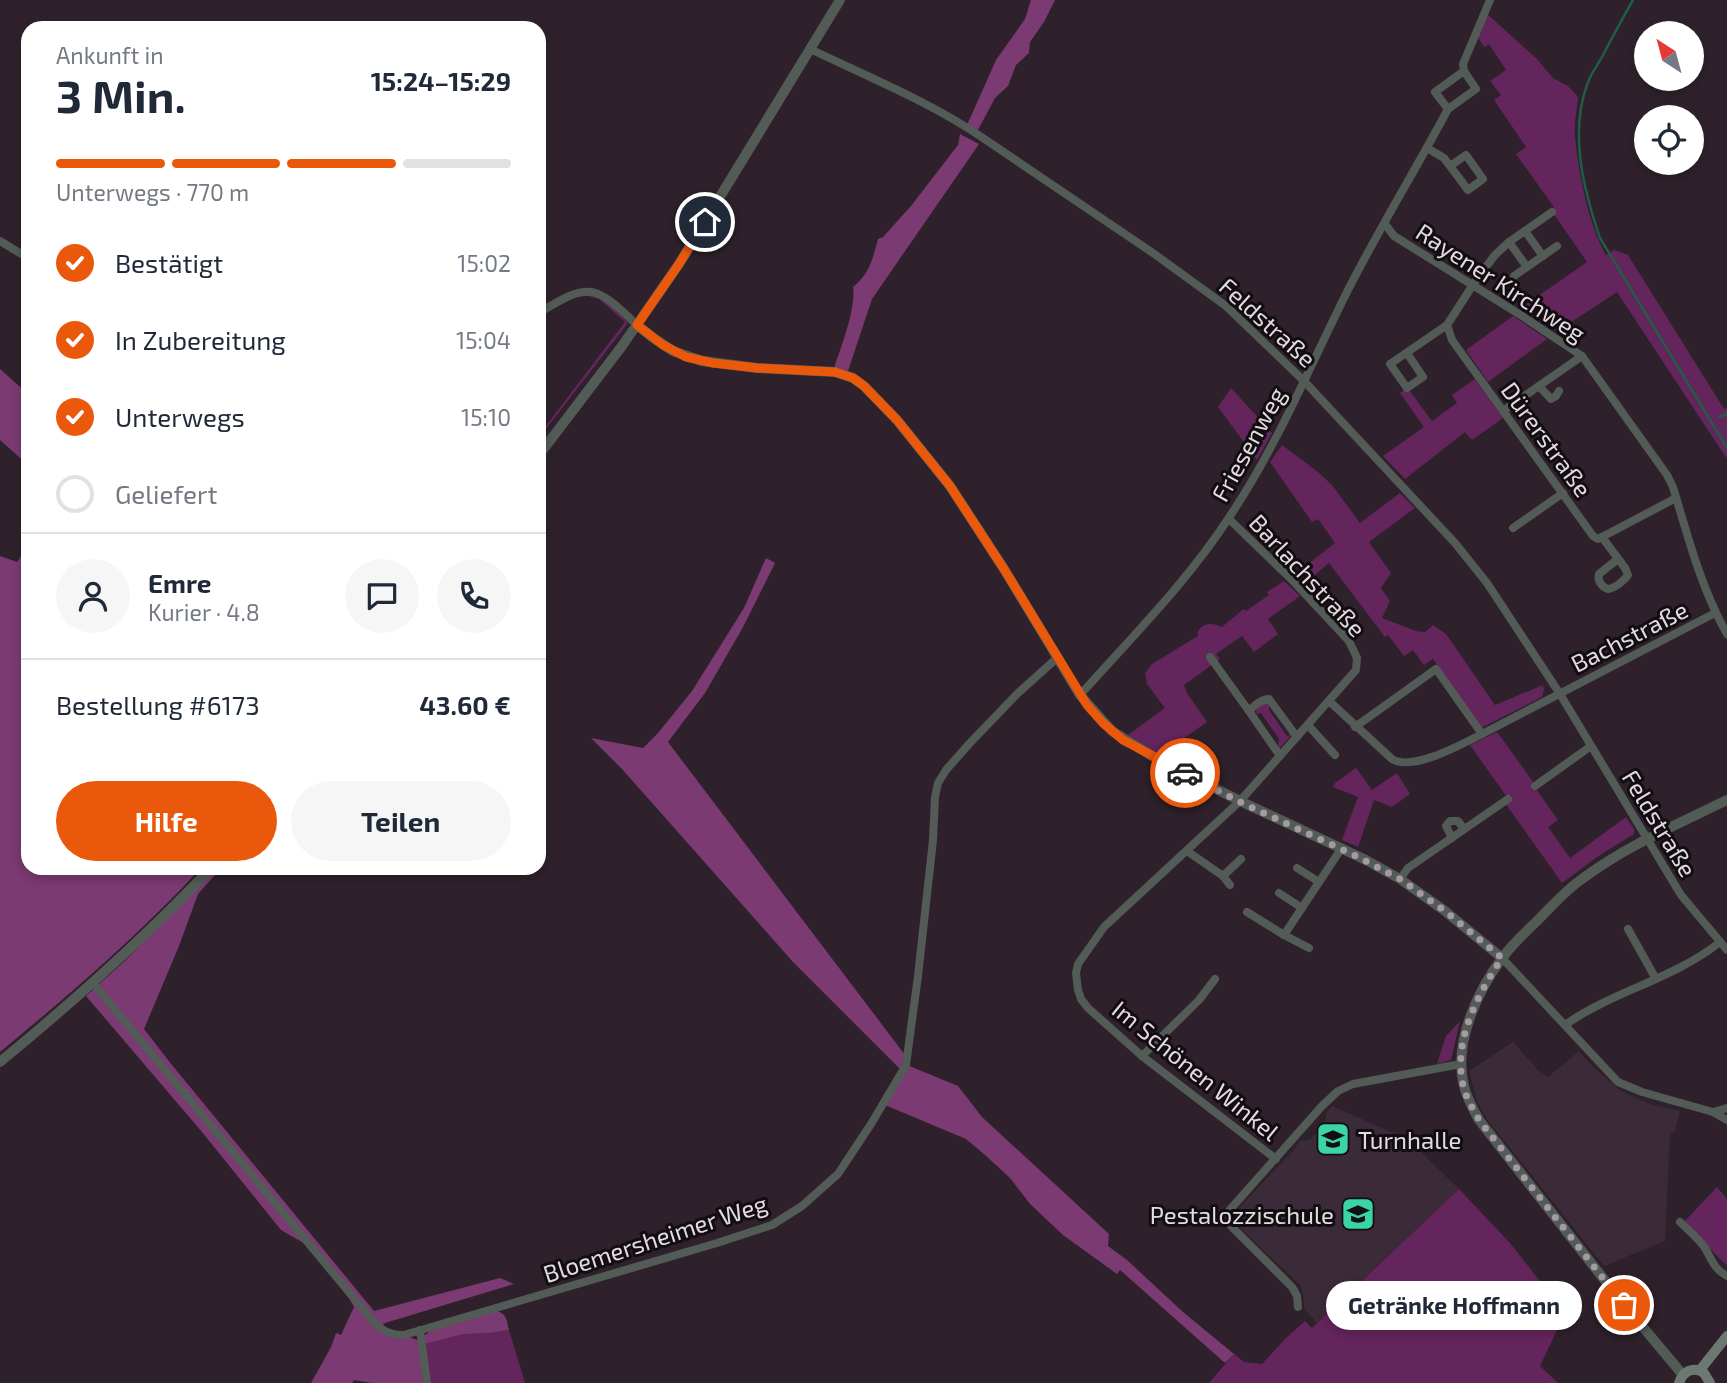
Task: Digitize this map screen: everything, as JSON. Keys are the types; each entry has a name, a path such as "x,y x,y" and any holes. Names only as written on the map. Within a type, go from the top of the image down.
{"main road":[{"path":"1700,1370 1727,1336"},
{"path":"1681,1379 1690,1370 1700,1370 1710,1383"}],"street":[{"path":"546,446 599,378 679,264 840,0"},
{"name":"Friesenweg","path":"1080,695 1202,557 1229,519 1265,457 1344,298 1448,109 1476,89 1464,71 1463,64 1490,0"},
{"name":"Feldstraße","path":"810,49 966,126 1069,195 1226,306 1304,381 1455,543 1492,589 1560,694 1681,895 1727,950"},
{"path":"1448,109 1435,92 1464,71"},
{"path":"1427,148 1444,158 1450,166"},
{"path":"1407,353 1447,326 1496,255 1509,242 1552,212"},
{"name":"Rayener Kirchweg","path":"1385,223 1394,236 1582,356 1667,475 1699,573 1727,634"},
{"path":"1525,231 1543,256"},
{"path":"0,241 21,254"},
{"path":"1509,242 1527,267"},
{"path":"1514,276 1557,246"},
{"path":"546,309 574,293 588,291 609,300 663,345 694,359 757,368 835,372 853,378 897,420 950,486 1080,695 1103,723 1123,740 1240,802 1400,879 1445,911 1502,958 1618,1082 1642,1092 1713,1112 1727,1120"},
{"name":"Dürerstraße","path":"1447,326 1452,340 1590,532 1598,539 1602,537 1618,559"},
{"path":"1503,411 1582,356"},
{"path":"1539,386 1551,399 1559,391"},
{"path":"1513,528 1563,493"},
{"path":"1602,537 1676,498"},
{"name":"Barlachstraße","path":"1229,519 1293,581 1349,641 1357,658 1356,670 1240,802"},
{"name":"Bachstraße","path":"1329,701 1396,762 1419,761 1482,734 1716,613"},
{"path":"1210,657 1280,756"},
{"name":"Bloemersheimer Weg","path":"93,984 382,1330 394,1335 404,1335 772,1225 802,1206 838,1174 872,1124 905,1065 918,976 935,797 939,783 946,770 969,744 1017,694 1057,658"},
{"path":"1355,727 1436,669 1482,734"},
{"path":"1249,711 1263,700 1269,699 1297,737"},
{"path":"1308,725 1335,755"},
{"path":"1535,786 1591,746"},
{"path":"1400,879 1408,869 1508,799"},
{"path":"1681,1379 1479,1120 1463,1085 1461,1064 1463,1042 1478,997 1502,958 1576,883 1648,840 1727,800"},
{"name":"Im Schönen Winkel","path":"1240,802 1104,927 1078,964 1076,982 1088,1008 1142,1056 1276,1159"},
{"path":"1452,838 1446,826 1450,821 1458,821 1464,830"},
{"path":"1284,935 1341,849"},
{"path":"1187,851 1223,876 1230,885"},
{"path":"1223,876 1241,859"},
{"path":"1297,868 1320,881"},
{"path":"0,1062 93,984 204,875"},
{"path":"1279,893 1302,908"},
{"path":"1247,912 1309,948"},
{"path":"1628,929 1656,979"},
{"path":"1565,1025 1584,1013 1692,962 1727,931"},
{"path":"1142,1056 1199,1000 1215,979"},
{"path":"1298,1307 1297,1296 1292,1287 1227,1220 1227,1213 1338,1091 1353,1084 1461,1064"},
{"path":"1713,1112 1727,1108"},
{"path":"1680,1222 1704,1247 1710,1261 1727,1276"},
{"path":"420,1330 427,1383"}],"shaded area":[{"path":"1031,0 1055,0 1030,42 1029,53 1016,65 1008,86 995,98 978,130 967,125 996,60 1025,19"},
{"path":"1487,14 1537,59 1553,78 1568,86 1578,97 1575,130 1579,164 1589,212 1600,242 1606,255 1614,250 1628,255 1724,409 1727,408 1727,459 1617,292 1558,331 1521,308 1587,262 1551,210 1554,207 1516,154 1526,147 1494,100 1501,95 1490,81 1506,70 1489,44 1484,47 1477,36"},
{"path":"960,134 979,144 872,299 848,371 834,368 850,317 853,287 867,272 878,239 883,237 911,206 958,145"},
{"path":"587,294 607,302 628,323 546,429 625,322 599,299 585,295 565,299"},
{"path":"1513,316 1547,339 1488,382 1466,350"},
{"path":"0,369 21,388 21,459 0,440"},
{"path":"1475,379 1503,418 1472,440 1465,432 1405,479 1383,456 1424,427 1400,393 1405,389 1409,390 1432,421 1457,403 1452,395"},
{"path":"1231,388 1272,433 1257,460 1218,407"},
{"path":"1282,445 1332,485 1360,523 1400,493 1415,508 1369,542 1391,573 1381,588 1390,601 1382,618 1416,631 1425,632 1433,625 1446,634 1495,705 1543,685 1542,697 1481,728 1433,659 1424,665 1413,650 1404,656 1388,635 1385,637 1329,563 1304,584 1294,575 1335,543 1318,519 1312,522 1270,462"},
{"path":"0,556 17,562 21,557 21,875 194,875 104,963 0,1052"},
{"path":"766,558 775,563 742,629 705,693 668,742 905,1055 900,1069 793,962 622,769 591,738 643,748 658,733 692,691 744,608"},
{"path":"1284,581 1300,596 1268,619 1278,634 1254,652 1242,636 1216,654 1220,659 1184,685 1207,722 1160,755 1128,735 1165,708 1147,684 1145,673 1152,664 1198,636 1198,631 1203,626 1212,624 1222,627 1241,611 1246,611 1269,595 1267,592"},
{"path":"1263,703 1269,703 1269,710 1287,736 1289,732 1292,734 1279,749 1279,739 1261,713 1257,716 1256,709"},
{"path":"1497,732 1558,820 1548,827 1570,858 1626,817 1634,829 1634,834 1562,883 1505,803 1509,800 1470,745"},
{"path":"1356,768 1372,790 1397,773 1410,794 1392,807 1374,800 1358,847 1342,840 1358,797 1333,787"},
{"path":"209,875 215,875 198,894 144,1029 374,1311 500,1278 514,1284 381,1326 417,1340 423,1383 372,1383 354,1380 352,1383 311,1383 336,1333 341,1335 354,1307 344,1289 307,1245 281,1230 86,996 126,960"},
{"path":"1460,1021 1451,1060 1437,1064 1446,1036"},
{"path":"1513,1042 1538,1070 1548,1077 1579,1051 1621,1091 1650,1104 1680,1111 1675,1131 1670,1134 1665,1241 1604,1266 1486,1118 1477,1102 1469,1071"},
{"path":"907,1065 958,1086 982,1117 1109,1234 1108,1246 1234,1354 1225,1363 1120,1270 1117,1274 1063,1235 1030,1204 1010,1178 966,1139 885,1105"},
{"name":"Pestalozzischule","path":"1332,1106 1412,1141 1459,1189 1317,1323 1304,1308 1301,1286 1240,1228 1233,1220 1233,1214 1300,1141 1310,1140 1325,1123 1326,1113"},
{"path":"1717,1187 1727,1199 1727,1266 1684,1222"},
{"path":"1459,1189 1510,1243 1565,1313 1540,1366 1558,1383 1209,1383 1234,1354 1244,1362 1262,1364 1305,1321 1312,1328"},
{"path":"493,1310 503,1314 509,1330 464,1334 424,1344 424,1336 435,1327"},
{"path":"509,1330 525,1383 429,1383 424,1344 464,1334"}],"waterway":[{"path":"1633,0 1587,85 1579,123 1584,182 1600,238 1727,448"},
{"path":"1719,417 1727,414"}],"way so far":[{"path":"1185,773 1400,879 1445,911 1502,958 1478,997 1467,1028 1461,1064 1463,1085 1479,1120 1624,1305"}],"place":[{"name":"Turnhalle","path":"1333,1139"},
{"name":"Pestalozzischule","path":"1358,1214"},
{"name":"Getränke Hoffmann","path":"1624,1305"}],"route":[{"path":"705,222 637,325 663,345 686,357 757,368 835,372 853,378 864,386 897,420 950,486 1087,705 1123,740 1185,773"}]}
